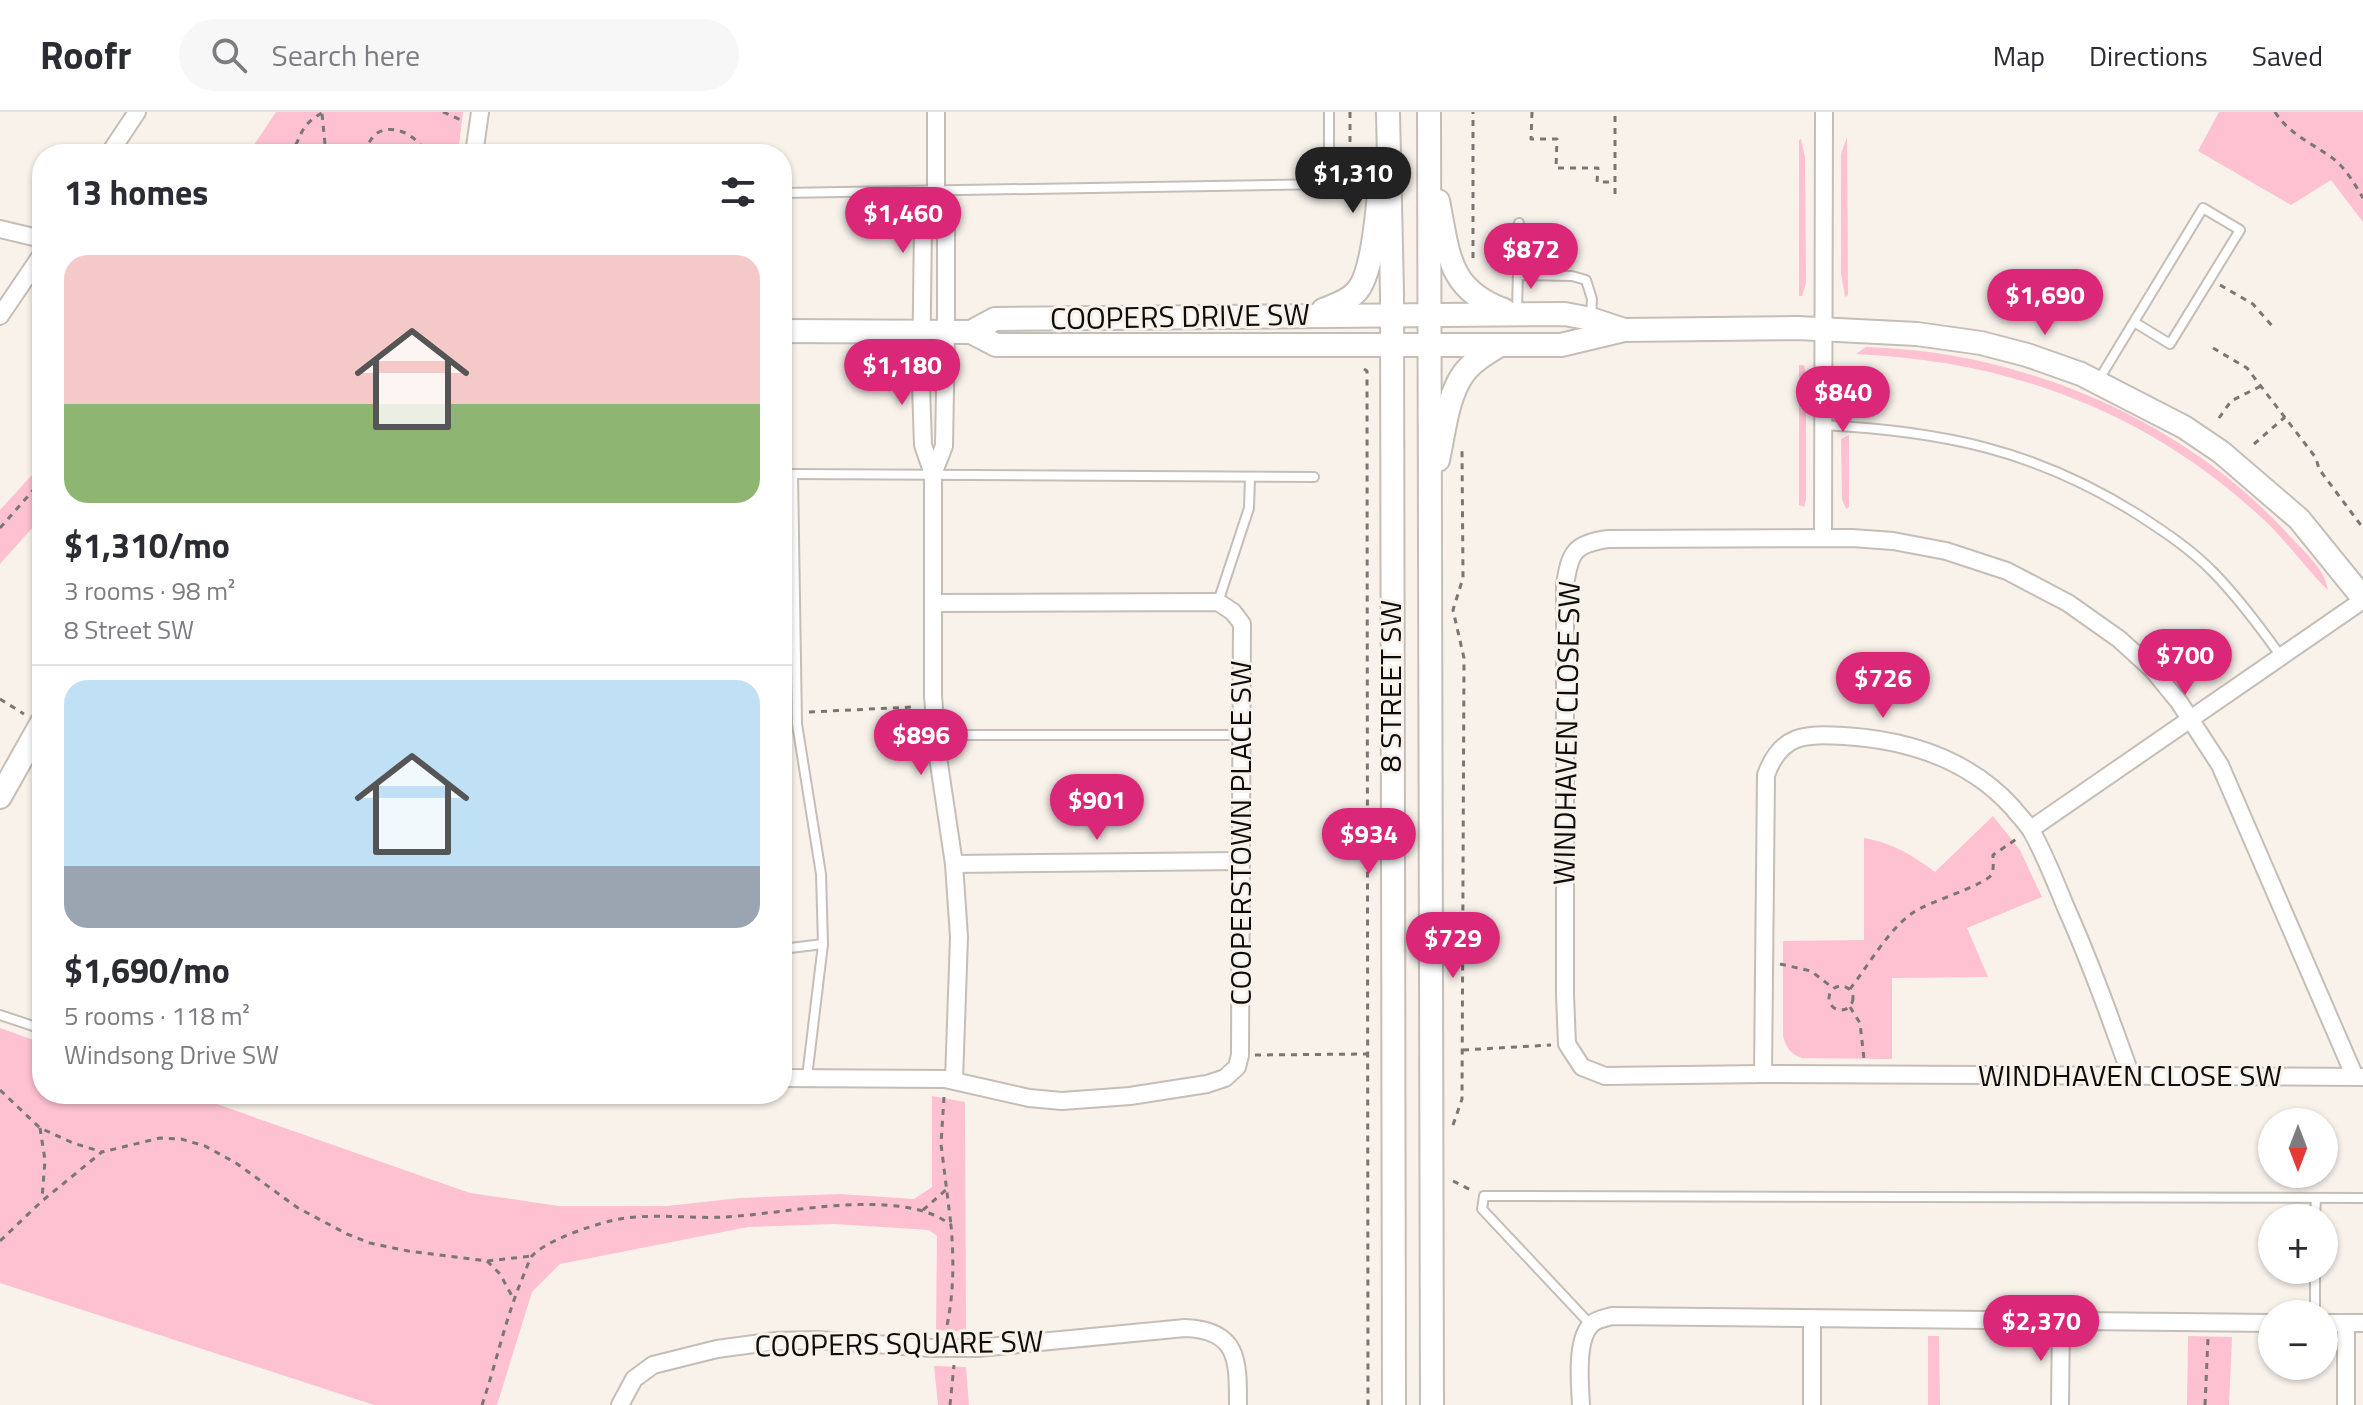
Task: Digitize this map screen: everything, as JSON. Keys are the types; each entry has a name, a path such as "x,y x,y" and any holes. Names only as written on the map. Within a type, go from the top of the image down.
{"main road":[{"name":"8 STREET SW","path":"1388,112 1392,314 1394,1405"},
{"path":"1307,315 1344,302 1359,290 1367,269 1378,209 1388,112"},
{"name":"8 STREET SW","path":"1429,112 1432,1405"},
{"path":"1429,157 1451,261 1460,282 1472,295 1517,314"},
{"name":"COOPERS DRIVE SW","path":"971,332 995,319 1565,314 1591,329 1823,329 1917,334 1981,343 2027,355 2097,382 2184,427 2257,480 2299,519 2363,599"},
{"name":"COOPERS DRIVE SW","path":"792,331 971,332 996,345 1429,346 1561,345 1591,329"},
{"path":"1429,505 1454,394 1469,367 1500,345"},
{"path":"0,797 32,739"}],"street":[{"path":"116,144 137,112"},
{"path":"475,144 480,112"},
{"path":"933,474 944,446 946,332 946,223 936,189 936,112"},
{"path":"1823,538 1824,112"},
{"path":"936,189 923,223 923,445 933,474 936,735 954,864 959,937 950,1080"},
{"path":"0,229 32,237"},
{"path":"0,316 32,269"},
{"name":"WINDHAVEN CLOSE SW","path":"1823,538 1893,541 1946,551 2007,571 2068,603 2119,639 2152,669 2190,718 2220,765 2359,1077 1605,1076 1582,1067 1567,1044 1565,585 1569,560 1577,548 1608,539 1823,538"},
{"path":"2031,829 2363,599"},
{"path":"933,603 1218,602"},
{"name":"COOPERSTOWN PLACE SW","path":"1218,602 1233,612 1242,624 1240,1055"},
{"path":"1763,1074 1766,775 1773,755 1786,743 1804,736 1861,737 1899,743 1937,754 1972,772 1995,789 2031,829 2073,924 2131,1076"},
{"path":"954,864 1241,861"},
{"path":"792,1078 950,1080 1029,1098 1062,1101 1130,1096 1207,1084 1225,1078 1237,1067 1240,1055"},
{"path":"1581,1405 1582,1344 1591,1325 1612,1316 2258,1323"},
{"path":"1812,1319 1812,1405"},
{"path":"2060,1405 2061,1321"},
{"path":"2346,1405 2355,1323"},
{"name":"COOPERS SQUARE SW","path":"620,1405 634,1379 653,1365 717,1349 776,1341 818,1340 978,1348 1201,1329 1217,1334 1230,1346 1238,1363 1238,1405"}],"lane":[{"path":"792,193 1329,184 1329,112"},
{"path":"2097,382 2203,208 2240,230 2170,344 2134,322"},
{"path":"1517,314 1519,223"},
{"path":"1518,275 1572,276 1586,280 1592,299 1591,329"},
{"path":"1823,425 1938,435 2013,453 2071,476 2173,537 2214,573 2280,655"},
{"path":"807,1077 823,944 821,874 802,762 798,712 793,474 1314,477"},
{"path":"1218,602 1249,508 1250,477"},
{"path":"936,735 1242,735"},
{"path":"792,948 823,944"},
{"path":"0,1015 32,1026"},
{"path":"1591,1325 1482,1209 1484,1196 2363,1198"},
{"path":"2316,1198 2316,1204"}],"path":[{"path":"1350,112 1350,160 1357,198"},
{"path":"1473,112 1473,264"},
{"path":"1532,112 1531,139 1557,139 1556,168 1598,168 1597,182 1615,182"},
{"path":"1615,112 1615,194"},
{"path":"2275,112 2283,125 2334,158 2363,198"},
{"path":"296,144 307,122 322,113 325,144"},
{"path":"369,144 374,134 386,129 410,136 419,144"},
{"path":"2209,279 2253,304 2273,327"},
{"path":"2213,348 2247,368 2316,458 2319,469 2363,528"},
{"path":"1364,369 1367,371 1368,1405"},
{"path":"2219,418 2231,401 2261,386"},
{"path":"2254,444 2285,417"},
{"path":"1453,1125 1462,1099 1463,1050 1464,658 1453,610 1463,578 1463,442"},
{"path":"0,528 32,491"},
{"path":"0,699 32,718"},
{"path":"798,712 913,707"},
{"path":"1850,989 1912,912 1969,885 1987,880 1992,873 1993,855 2031,829"},
{"path":"1764,962 1811,971 1833,988"},
{"path":"1843,985 1850,989 1854,997 1850,1007 1840,1010 1833,1007 1829,997 1833,988 1843,985"},
{"path":"1850,1007 1860,1023 1864,1075"},
{"path":"1463,1050 1567,1044"},
{"path":"1240,1055 1368,1054"},
{"path":"950,1080 941,1144 954,1257 950,1312 945,1331 955,1369 950,1405"},
{"path":"0,1090 40,1128 102,1152"},
{"path":"40,1128 45,1160 42,1201"},
{"path":"0,1241 42,1201 102,1152 160,1138 181,1139 205,1146 236,1163 298,1208 370,1243 487,1261 532,1256 581,1231 612,1221 726,1217 873,1205 923,1210 951,1225"},
{"path":"1452,1195 1453,1181 1484,1196"},
{"path":"923,1210 947,1189"},
{"path":"482,1405 513,1297 532,1256"},
{"path":"487,1261 500,1274 513,1297"},
{"path":"2205,1405 2209,1322"}],"shaded area":[{"path":"276,112 463,112 459,144 255,144"},
{"path":"2219,112 2363,112 2363,222 2331,180 2291,205 2198,151"},
{"path":"1847,137 1848,295 1845,297 1841,273 1841,154"},
{"path":"1799,140 1805,157 1806,283 1802,296 1799,296"},
{"path":"1866,347 1924,351 2039,377 2094,398 2148,424 2244,491 2312,559 2328,590 2263,519 2219,481 2173,449 2125,422 2075,399 2023,381 1914,359 1856,354"},
{"path":"1799,365 1804,365 1806,375 1804,507 1799,505"},
{"path":"1849,435 1849,507 1846,509 1842,499 1841,439"},
{"path":"32,475 32,528 0,564 0,510"},
{"path":"1993,816 2020,850 2042,897 1967,928 1988,977 1892,978 1892,1059 1802,1058 1792,1052 1783,1036 1783,941 1864,940 1864,838 1902,850 1935,872"},
{"path":"0,1028 32,1039 32,1104 216,1104 470,1193 559,1206 667,1206 740,1198 840,1194 914,1199 932,1187 932,1096 965,1102 966,1332 936,1330 937,1236 929,1230 834,1224 748,1227 560,1264 532,1292 497,1405 374,1405 0,1283"},
{"path":"1928,1336 1939,1336 1940,1405 1928,1405"},
{"path":"2188,1336 2232,1337 2229,1405 2187,1405"},
{"path":"934,1366 966,1367 969,1405 938,1405"}]}
